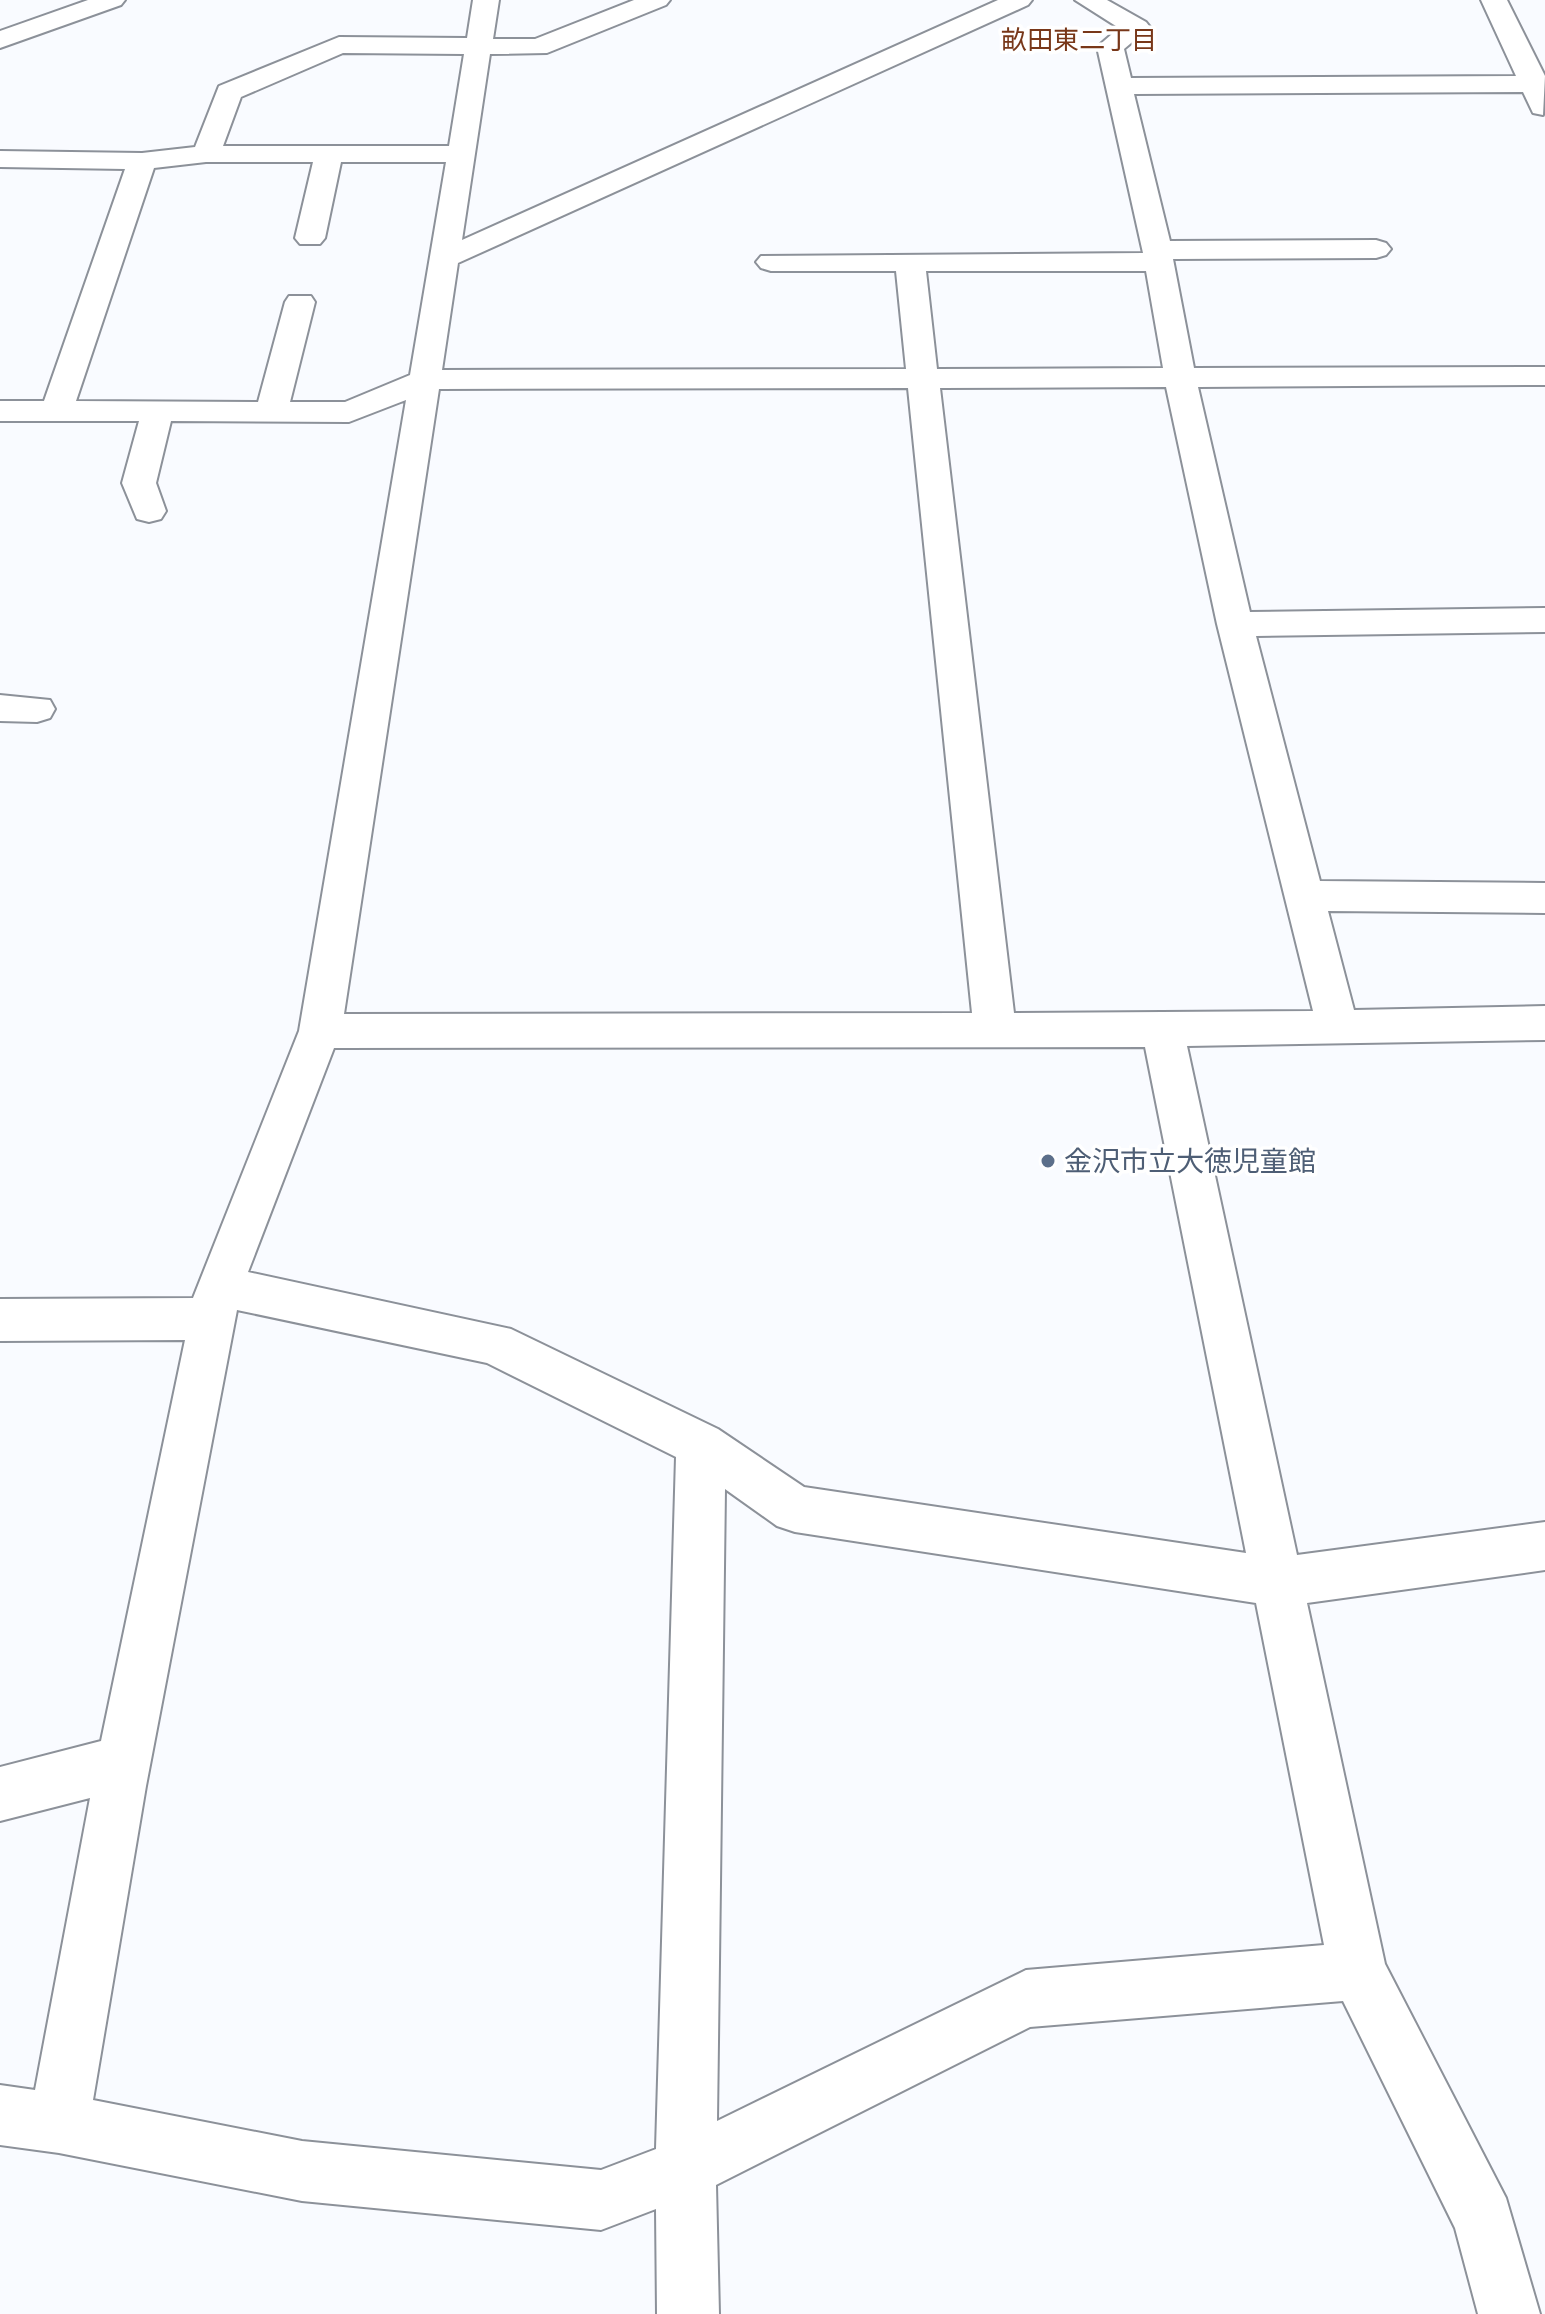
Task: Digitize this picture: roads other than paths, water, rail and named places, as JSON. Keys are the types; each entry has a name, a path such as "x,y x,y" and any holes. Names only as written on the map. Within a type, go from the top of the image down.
{"street":[{"path":"0,40 112,0"},
{"path":"59,2123 123,1762 215,1303 320,1031 486,0"},
{"path":"206,154 229,92 339,45 538,47 657,0"},
{"path":"443,259 1019,0"},
{"path":"1088,0 1137,27 1110,47 1117,86 1159,256 1180,377 1235,624 1338,1027"},
{"path":"1494,0 1539,84 1545,111"},
{"path":"1117,86 1539,84"},
{"path":"0,159 142,161 206,154 460,154"},
{"path":"310,238 329,155"},
{"path":"57,411 142,161"},
{"path":"771,262 910,262 1376,249"},
{"path":"910,262 995,1030"},
{"path":"272,411 300,302"},
{"path":"0,411 349,412 426,380 1545,376"},
{"path":"149,511 139,483 158,411"},
{"path":"1235,624 1545,620"},
{"path":"0,708 37,709"},
{"path":"1304,896 1545,898"},
{"path":"320,1031 1163,1030 1545,1023"},
{"path":"1163,1030 1358,1971 1484,2220 1509,2314"},
{"path":"0,1320 215,1303 494,1344 701,1445 795,1509 1279,1582 1545,1546"},
{"path":"688,2314 686,2168 701,1445"},
{"path":"0,1794 123,1762"},
{"path":"0,2115 59,2123 302,2171 601,2200 686,2168 1026,1999 1358,1971"}],"place":[{"name":"金沢市立大徳児童館","path":"1048,1161"}],"district":[{"name":"畝田東二丁目","path":"1079,40"}]}
